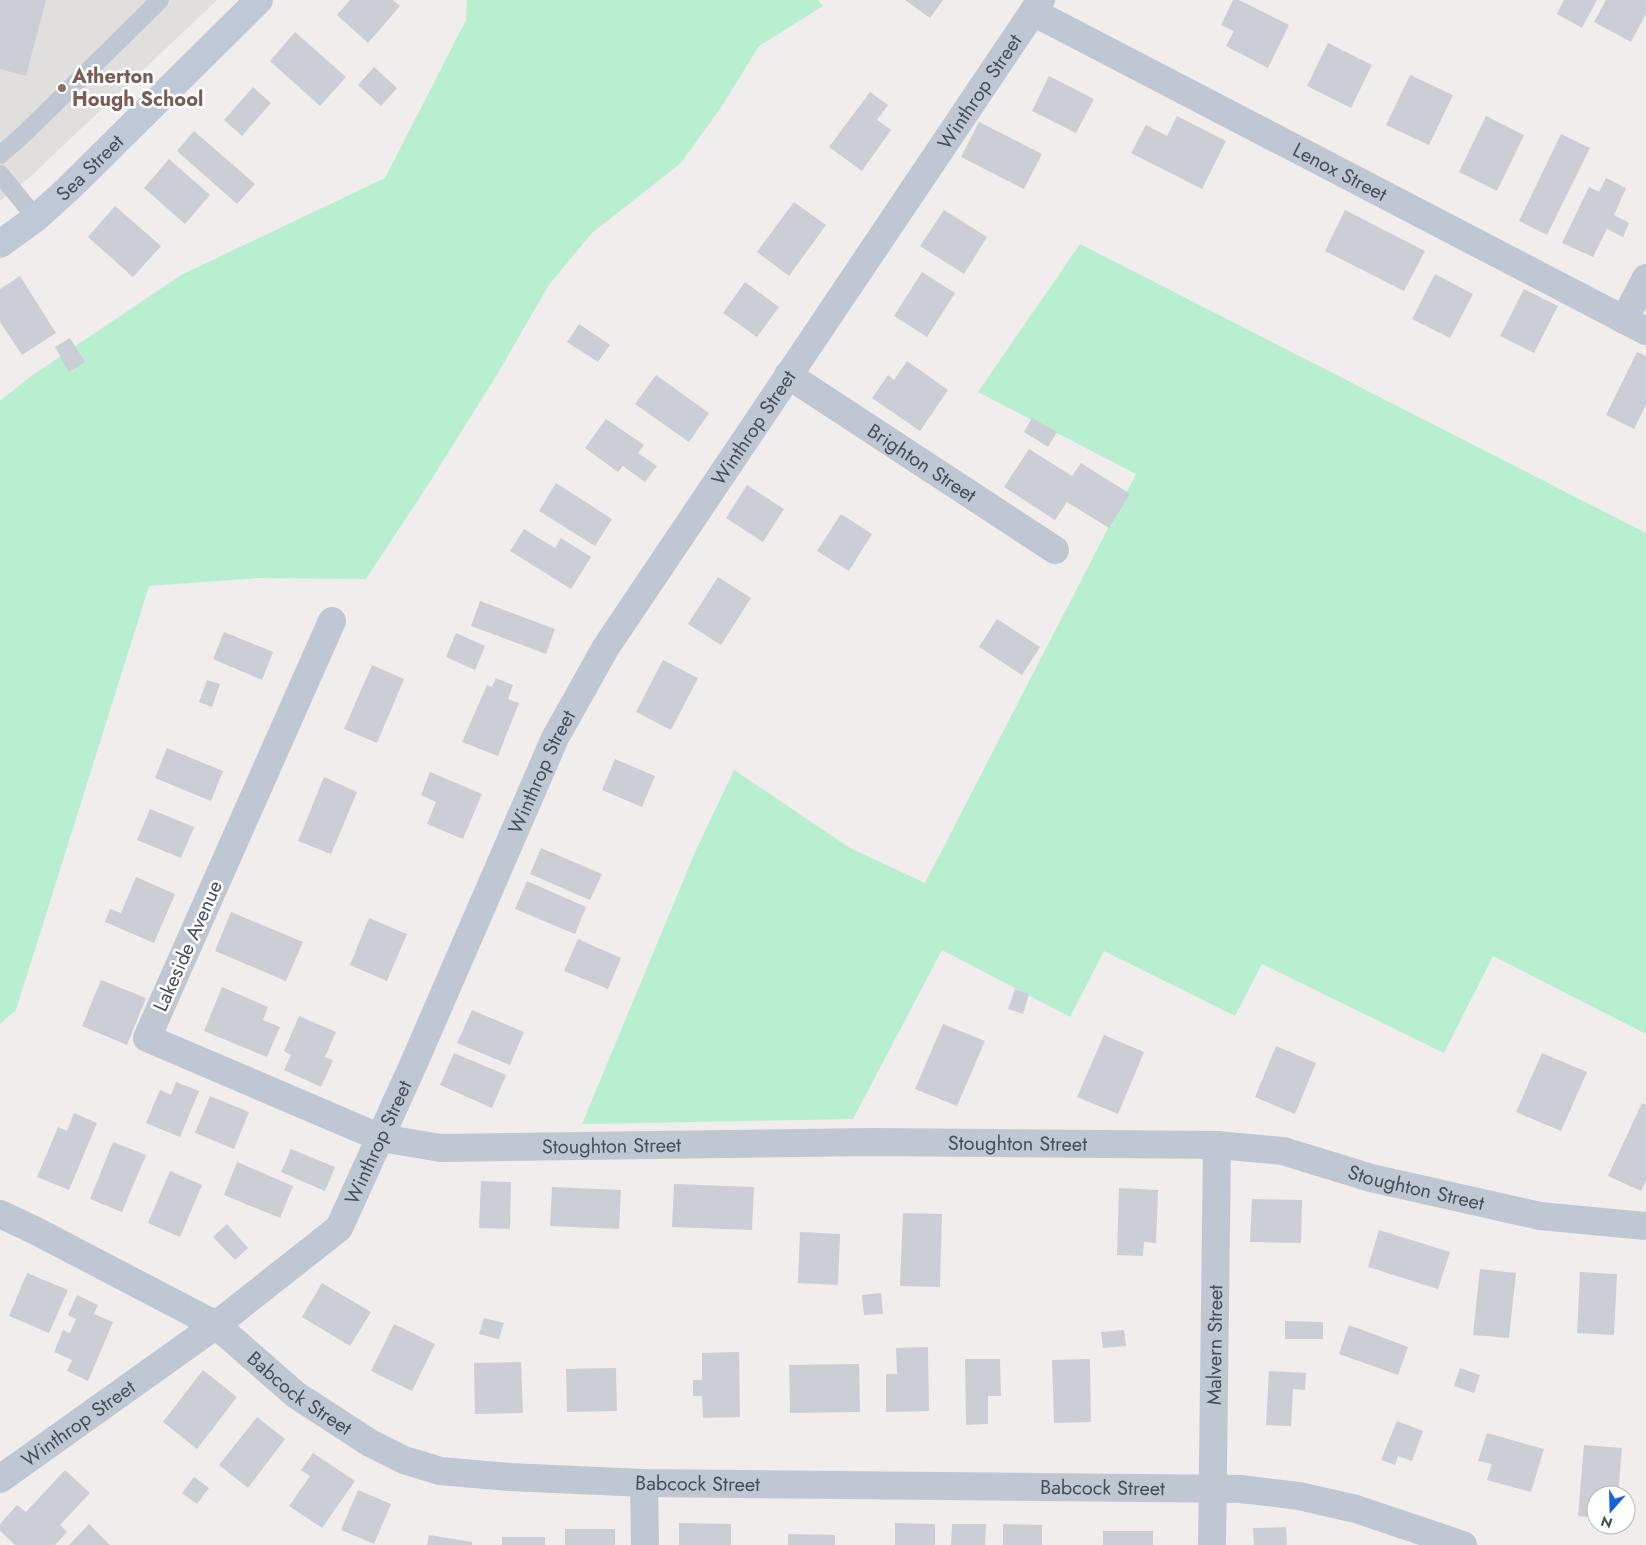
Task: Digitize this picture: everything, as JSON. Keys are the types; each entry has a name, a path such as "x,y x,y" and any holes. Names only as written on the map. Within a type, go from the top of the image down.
{"street":[{"name":"Sea Street","path":"0,244 36,218 68,189 259,0"},
{"name":"Lenox Street","path":"1037,6 1635,325"},
{"name":"Winthrop Street","path":"0,1479 216,1325 339,1228 381,1138 555,738 606,647 1037,6"},
{"path":"1635,325 1646,278"},
{"name":"Brighton Street","path":"788,375 1055,550"},
{"name":"Lakeside Avenue","path":"332,621 147,1038 381,1138"},
{"name":"Stoughton Street","path":"381,1138 441,1148 872,1142 1217,1145 1283,1151 1371,1178 1540,1216 1646,1226"},
{"name":"Malvern Street","path":"1212,1545 1217,1145"},
{"name":"Babcock Street","path":"0,1214 216,1325 296,1396 370,1443 404,1460 440,1471 509,1478 644,1482 1241,1489 1308,1498 1356,1509 1462,1545"},
{"path":"644,1482 644,1545"}],"lane":[{"path":"0,155 25,133 160,0"},
{"path":"0,174 36,218"}],"shaded area":[{"name":"Atherton Hough School","path":"0,0 217,0 31,176 0,201"}],"green space":[{"path":"467,0 818,0 823,6 759,46 722,106 681,163 592,233 549,285 495,378 366,579 259,578 149,586 16,1010 0,1024 0,401 31,376 181,275 385,178 466,20"},
{"path":"1080,244 1646,533 1646,1034 1493,956 1444,1053 1262,964 1235,1016 1104,951 1070,1017 942,950 853,1119 582,1124 696,850 734,770 850,848 925,883 1136,474 978,392"}],"building":[{"path":"0,0 46,0 26,76 0,69"},
{"path":"350,0 393,0 400,6 368,43 337,15"},
{"path":"905,0 943,0 930,18"},
{"path":"1233,0 1239,0 1289,25 1268,68 1226,46 1234,31 1221,25"},
{"path":"1564,0 1597,0 1582,28 1557,14"},
{"path":"1606,0 1646,0 1646,14 1631,42 1594,22"},
{"path":"295,32 346,77 320,106 270,61"},
{"path":"1328,43 1372,65 1351,108 1307,86"},
{"path":"374,67 397,88 381,106 358,85"},
{"path":"1410,75 1453,95 1429,145 1386,125"},
{"path":"1049,76 1094,99 1076,133 1032,111"},
{"path":"253,87 271,103 242,136 224,120"},
{"path":"870,92 888,105 877,120 891,130 862,171 829,147"},
{"path":"1177,116 1226,141 1202,189 1131,153 1146,125 1167,136"},
{"path":"1486,116 1524,135 1497,191 1459,172"},
{"path":"979,122 1042,154 1024,189 961,157"},
{"path":"194,131 255,184 237,204 177,151"},
{"path":"1561,134 1590,148 1547,235 1519,221"},
{"path":"169,159 210,195 185,224 144,188"},
{"path":"1606,178 1626,188 1614,215 1629,223 1623,237 1607,229 1593,257 1562,243 1589,187 1599,192"},
{"path":"794,202 826,225 789,276 757,252"},
{"path":"115,206 161,246 133,277 88,237"},
{"path":"944,210 987,237 964,274 920,246"},
{"path":"1345,210 1425,251 1404,291 1325,251"},
{"path":"922,272 955,293 927,337 894,316"},
{"path":"1435,274 1473,294 1450,338 1412,319"},
{"path":"20,276 56,333 22,355 0,322 0,289"},
{"path":"745,282 779,307 757,337 723,313"},
{"path":"1524,289 1558,306 1534,353 1500,336"},
{"path":"579,324 610,345 598,362 567,342"},
{"path":"70,338 85,362 69,372 55,347"},
{"path":"1637,352 1646,356 1646,405 1634,429 1606,415"},
{"path":"907,361 948,390 920,431 872,398 888,375 894,380"},
{"path":"656,375 709,413 689,442 635,404"},
{"path":"1032,418 1057,432 1048,447 1024,432"},
{"path":"606,419 644,445 638,453 657,466 645,482 623,466 618,472 585,448"},
{"path":"1029,449 1072,476 1081,463 1130,494 1109,528 1067,502 1055,520 1004,487"},
{"path":"556,483 612,519 595,546 539,511"},
{"path":"747,485 784,509 763,542 726,518"},
{"path":"841,514 872,534 849,571 817,551"},
{"path":"524,529 555,548 561,538 591,557 571,589 510,551"},
{"path":"718,577 751,598 721,645 688,624"},
{"path":"480,601 555,629 546,654 471,626"},
{"path":"997,619 1040,647 1022,675 979,647"},
{"path":"224,632 273,652 262,680 213,659"},
{"path":"456,633 485,646 475,670 446,657"},
{"path":"663,660 698,678 671,730 636,712"},
{"path":"372,665 404,679 377,743 344,729"},
{"path":"496,678 513,685 508,699 519,703 498,756 462,742 487,685 492,687"},
{"path":"207,680 220,684 212,707 199,702"},
{"path":"167,748 223,771 211,801 155,778"},
{"path":"615,759 655,776 642,807 602,790"},
{"path":"430,772 482,794 463,839 427,824 436,802 421,795"},
{"path":"324,777 357,792 331,854 298,841"},
{"path":"150,809 194,827 181,858 137,840"},
{"path":"541,848 602,874 590,900 530,874"},
{"path":"136,877 175,894 154,943 105,922 110,909 121,913"},
{"path":"527,881 586,907 575,934 515,909"},
{"path":"231,912 303,942 286,981 215,951"},
{"path":"369,918 407,934 387,981 350,965"},
{"path":"578,939 621,958 608,989 564,971"},
{"path":"101,980 146,998 127,1045 82,1026"},
{"path":"222,987 268,1007 263,1020 280,1027 267,1057 204,1031"},
{"path":"1015,989 1029,994 1023,1014 1008,1009"},
{"path":"472,1010 524,1032 510,1065 457,1043"},
{"path":"299,1016 336,1032 325,1057 333,1060 321,1087 284,1070 291,1055 284,1051"},
{"path":"943,1024 985,1041 957,1106 915,1089"},
{"path":"1104,1035 1144,1052 1118,1114 1077,1097"},
{"path":"1276,1046 1316,1063 1295,1114 1255,1097"},
{"path":"454,1053 506,1075 492,1108 440,1085"},
{"path":"1542,1053 1587,1072 1561,1131 1516,1112"},
{"path":"176,1082 199,1091 180,1137 146,1123 160,1090 171,1095"},
{"path":"210,1096 249,1112 234,1149 195,1133"},
{"path":"1642,1103 1646,1105 1646,1181 1641,1191 1608,1176"},
{"path":"74,1113 97,1123 69,1190 37,1177 58,1127 67,1131"},
{"path":"113,1142 146,1155 122,1212 90,1199"},
{"path":"291,1149 335,1167 325,1191 281,1172"},
{"path":"237,1162 293,1186 280,1218 224,1195"},
{"path":"170,1171 202,1185 180,1237 148,1223"},
{"path":"481,1181 511,1182 510,1229 479,1228"},
{"path":"674,1184 754,1187 752,1230 672,1227"},
{"path":"552,1187 621,1190 619,1229 550,1226"},
{"path":"1119,1188 1158,1190 1156,1243 1144,1242 1143,1256 1117,1255"},
{"path":"1252,1199 1302,1200 1301,1243 1250,1242"},
{"path":"903,1213 942,1214 940,1287 900,1286"},
{"path":"227,1224 248,1248 235,1260 213,1237"},
{"path":"1379,1230 1450,1252 1438,1289 1368,1267"},
{"path":"800,1232 840,1234 838,1285 798,1283"},
{"path":"1480,1269 1516,1273 1509,1338 1473,1335"},
{"path":"1580,1272 1617,1274 1614,1335 1577,1333"},
{"path":"27,1273 68,1290 49,1333 9,1316"},
{"path":"322,1283 371,1312 350,1346 302,1317"},
{"path":"881,1293 883,1314 864,1315 862,1295"},
{"path":"77,1295 98,1305 94,1314 113,1322 88,1381 67,1371 72,1360 54,1352 63,1330 70,1333 76,1319 68,1315"},
{"path":"484,1318 504,1323 499,1339 479,1334"},
{"path":"1285,1321 1323,1322 1323,1339 1285,1339"},
{"path":"394,1324 435,1344 412,1391 371,1371"},
{"path":"1349,1325 1408,1347 1398,1375 1339,1354"},
{"path":"1124,1330 1126,1346 1103,1348 1101,1332"},
{"path":"928,1347 929,1411 886,1412 886,1374 897,1374 896,1348"},
{"path":"739,1352 740,1417 703,1418 702,1396 693,1396 693,1380 702,1380 702,1353"},
{"path":"965,1359 1000,1359 1001,1396 988,1396 988,1424 966,1425"},
{"path":"1090,1359 1091,1422 1054,1423 1052,1360"},
{"path":"521,1362 523,1413 475,1414 474,1363"},
{"path":"859,1364 860,1412 790,1413 789,1365"},
{"path":"616,1368 617,1411 567,1412 566,1369"},
{"path":"1460,1368 1480,1375 1474,1393 1454,1386"},
{"path":"203,1370 237,1397 197,1449 163,1422"},
{"path":"1269,1371 1306,1373 1305,1390 1293,1389 1291,1426 1266,1425"},
{"path":"257,1417 285,1439 248,1488 219,1465"},
{"path":"1397,1421 1423,1431 1412,1461 1398,1456 1395,1465 1381,1460"},
{"path":"1487,1433 1544,1449 1531,1492 1487,1480 1492,1464 1478,1461"},
{"path":"1584,1445 1622,1448 1619,1485 1586,1485 1586,1517 1578,1516"},
{"path":"313,1453 355,1481 322,1528 289,1506 310,1476 301,1470"},
{"path":"65,1470 90,1493 60,1525 67,1532 55,1545 15,1545 0,1531 0,1524 17,1505 26,1512"},
{"path":"194,1477 209,1488 197,1504 182,1493"},
{"path":"358,1490 391,1504 374,1544 341,1530"},
{"path":"679,1523 731,1524 731,1545 679,1545"},
{"path":"895,1523 935,1524 935,1545 895,1545"},
{"path":"89,1524 110,1545 69,1545"},
{"path":"952,1524 986,1524 985,1545 951,1545"},
{"path":"1003,1524 1042,1525 1042,1545 1003,1545"},
{"path":"1286,1527 1287,1545 1254,1545 1253,1528"},
{"path":"565,1529 615,1529 615,1545 565,1545"},
{"path":"1103,1531 1153,1531 1153,1545 1103,1545"},
{"path":"788,1534 835,1535 835,1545 788,1545"},
{"path":"429,1535 472,1542 472,1545 427,1545"},
{"path":"502,1537 545,1537 545,1545 502,1545"}],"place":[{"name":"Atherton Hough School","path":"62,88"}]}
